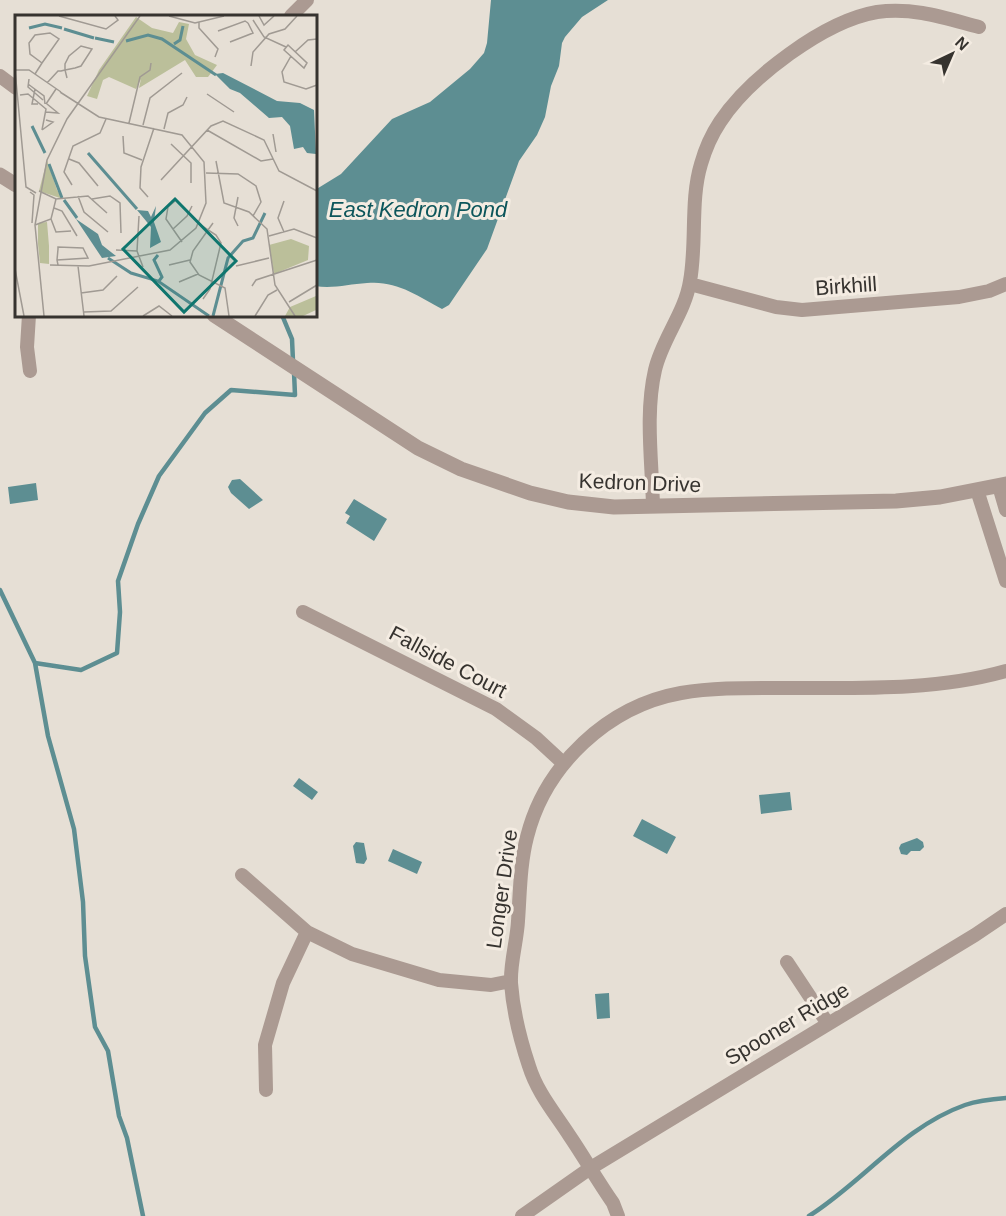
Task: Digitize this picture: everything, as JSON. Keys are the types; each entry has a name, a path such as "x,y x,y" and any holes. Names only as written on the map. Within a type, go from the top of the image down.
{"street":[{"path":"292,15 307,0"},
{"path":"653,506 651,407 655,369 690,284 701,164 719,124 748,89 809,42 855,17 878,12 912,11 950,17 979,27"},
{"path":"0,76 15,87"},
{"path":"0,175 15,184"},
{"name":"Birkhill","path":"690,284 776,307 802,310 959,297 1006,285"},
{"path":"28,316 30,371"},
{"name":"Kedron Drive","path":"216,316 418,448 461,469 521,490 568,502 614,507 896,501 940,497 1002,485"},
{"path":"1002,485 1006,510"},
{"path":"976,490 1006,581"},
{"name":"Fallside Court","path":"303,612 496,709 536,738 563,763"},
{"name":"Longer Drive","path":"618,1216 613,1203 543,1098 530,1069 519,1034 511,981 522,866 527,837 547,785 563,763 602,728 624,713 681,693 736,688 933,686 1006,670"},
{"path":"242,875 307,932 352,954 439,980 491,985 511,981"},
{"name":"Spooner Ridge","path":"522,1216 589,1169 1006,914"},
{"path":"266,1090 265,1045 284,983 307,932"},
{"path":"787,962 828,1024"}],"water":[{"name":"East Kedron Pond","path":"491,0 608,0 582,17 565,37 545,117 537,135 519,161 487,249 449,305 442,309 415,294 388,284 316,286 316,189 341,174 392,119 430,102 470,69 484,53"},
{"path":"240,479 263,500 249,509 231,493 228,487 232,480"},
{"path":"36,483 38,500 10,504 8,487"},
{"path":"354,499 387,519 374,541 346,523 350,516 345,513"},
{"path":"299,778 318,792 312,800 293,786"},
{"path":"790,792 792,810 761,814 759,795"},
{"path":"642,819 676,837 667,854 633,836"},
{"path":"917,838 923,842 924,847 920,851 911,851 907,855 901,854 899,848 901,844"},
{"path":"356,842 364,843 367,859 364,864 356,863 353,846"},
{"path":"393,849 422,862 417,874 388,861"},
{"path":"609,993 610,1018 597,1019 595,994"}],"waterway":[{"path":"282,316 292,339 293,361"},
{"path":"35,663 81,670 117,653 120,612 118,581 138,524 159,476 205,413 231,390 295,395 294,372"},
{"path":"0,590 35,663 48,736 74,829 83,902 85,956 95,1027 108,1051 119,1116 127,1138 143,1216"},
{"path":"809,1216 922,1127 965,1105 1006,1098"}]}
